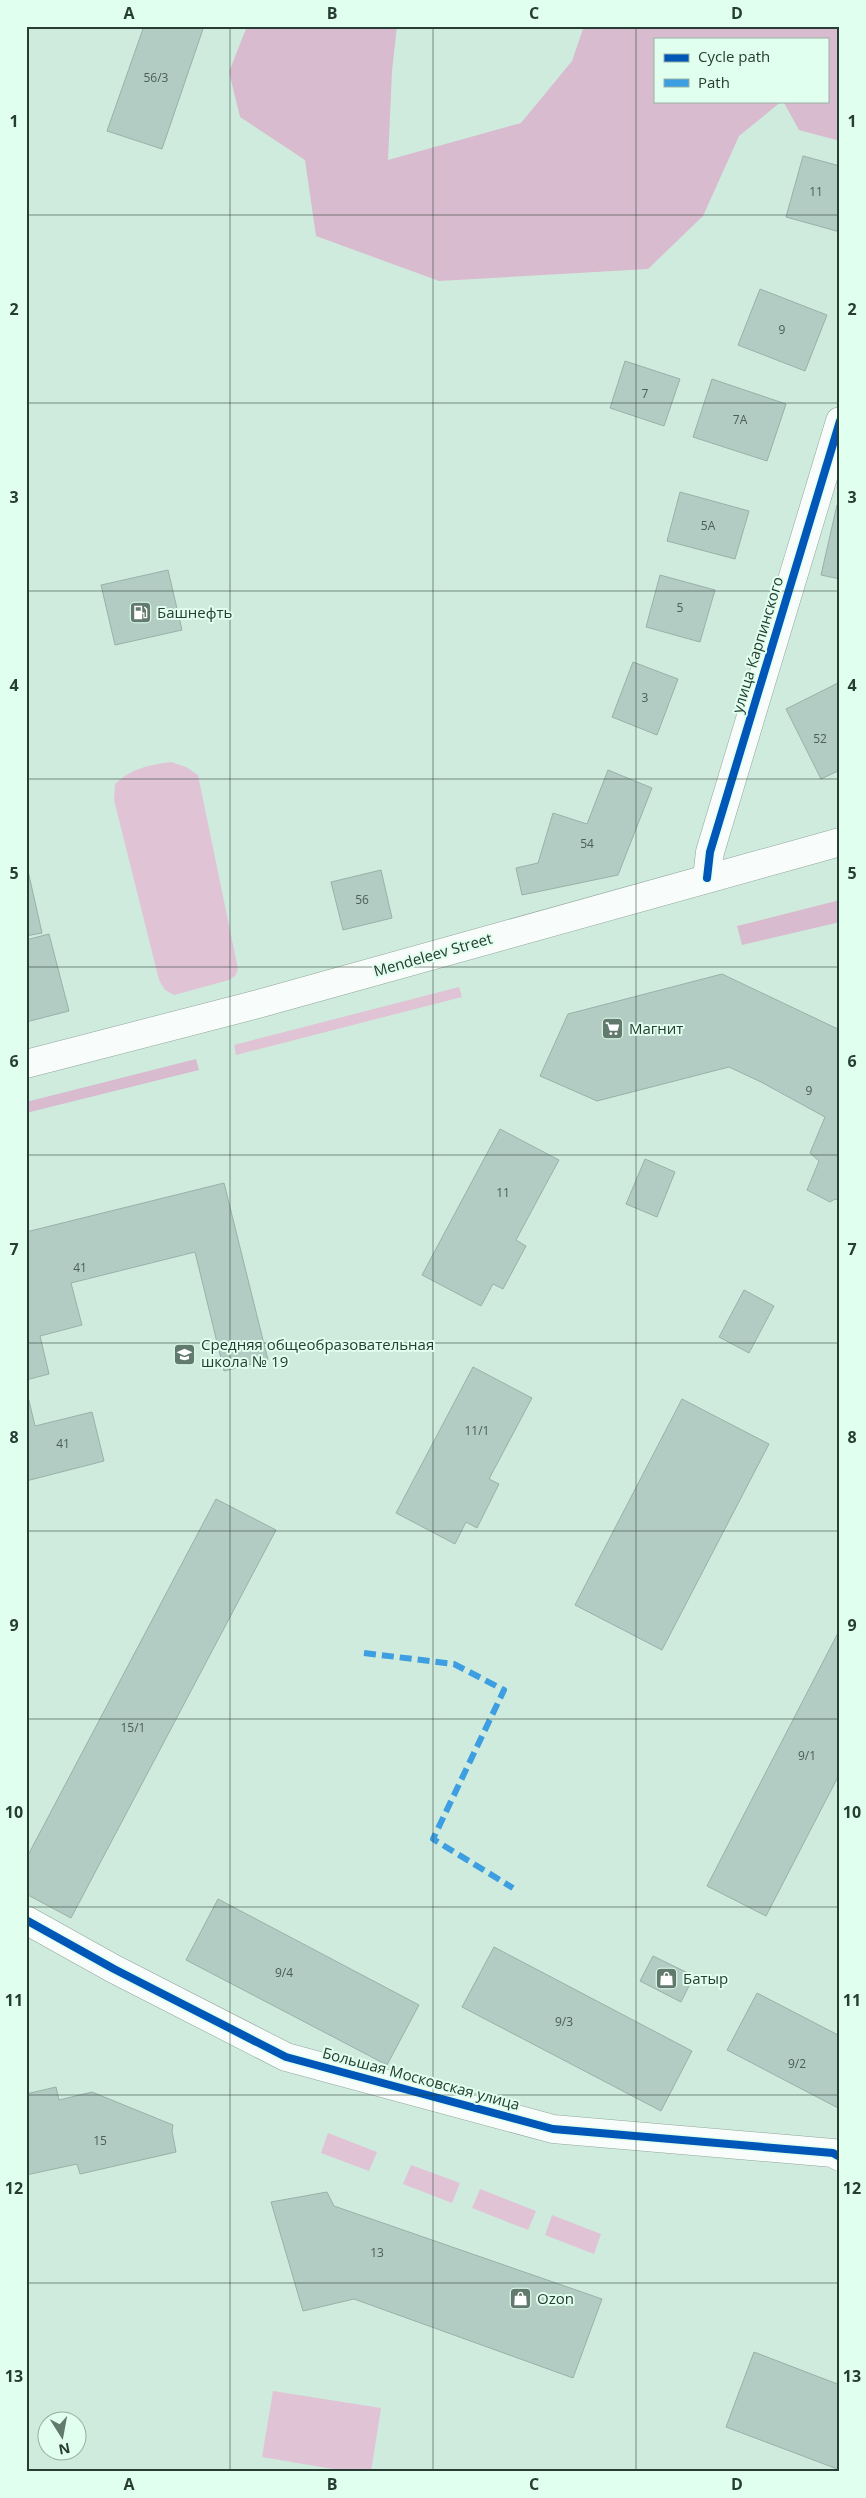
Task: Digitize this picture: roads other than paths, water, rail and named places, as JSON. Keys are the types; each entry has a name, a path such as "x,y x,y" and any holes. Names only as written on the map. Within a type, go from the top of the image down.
{"street":[{"name":"улица Карпинского","path":"707,878 710,852 840,421"},
{"name":"Mendeleev Street","path":"26,1064 258,1004 840,842"},
{"name":"Большая Московская улица","path":"26,1920 114,1969 286,2057 553,2129 833,2153 840,2157"}],"place":[{"name":"Башнефть","path":"141,613"},
{"name":"Магнит","path":"613,1029"},
{"name":"Средняя общеобразовательная школа № 19","path":"185,1354"},
{"name":"Батыр","path":"667,1979"},
{"name":"Ozon","path":"521,2299"}]}
